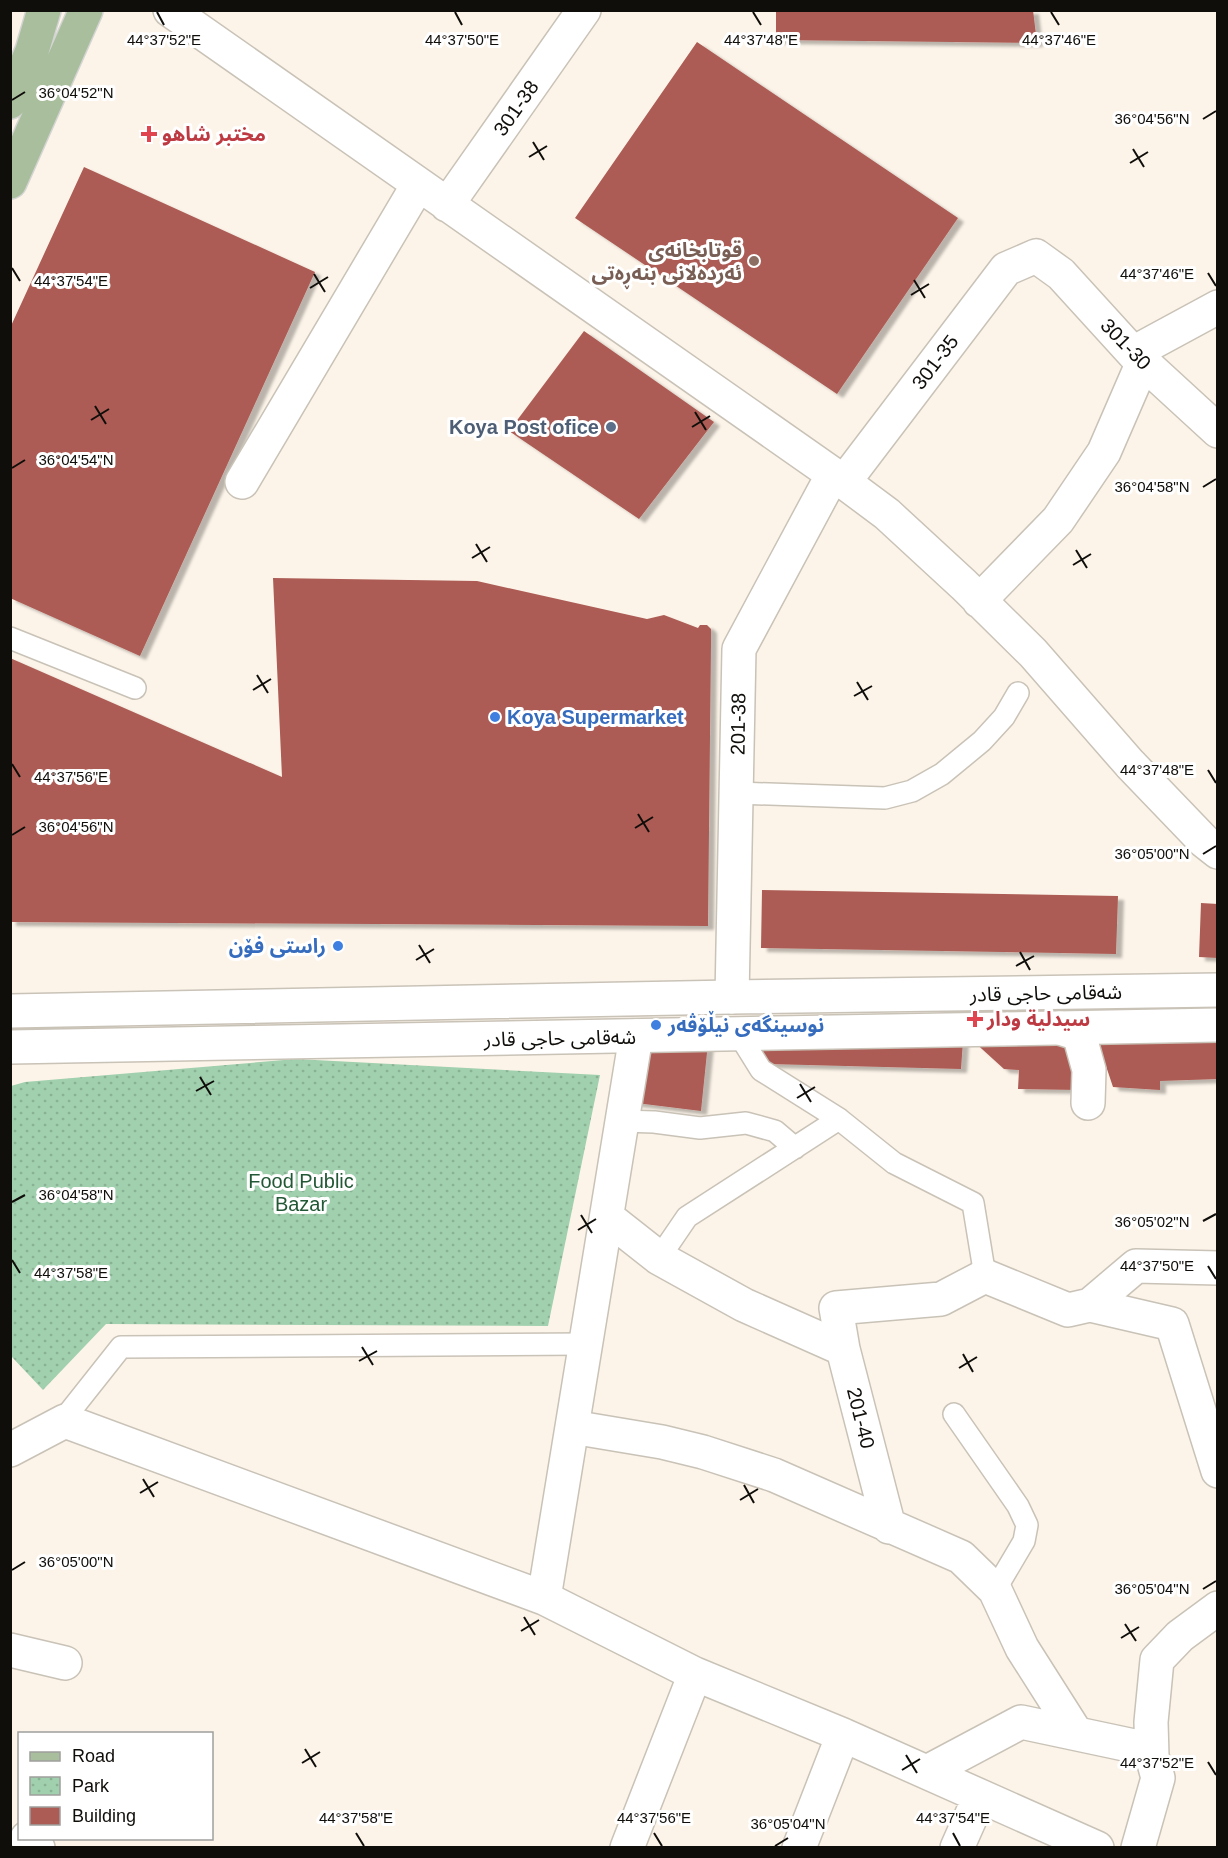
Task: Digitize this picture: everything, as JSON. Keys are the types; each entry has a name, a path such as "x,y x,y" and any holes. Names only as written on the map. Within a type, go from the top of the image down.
{"main road":[{"path":"10,102 32,51 44,10"},
{"path":"10,182 81,14"}],"street":[{"path":"24,10 32,51"},
{"path":"170,10 839,478 887,514 1033,653 1130,764 1204,841 1218,852"},
{"name":"301-38","path":"447,205 584,10"},
{"path":"242,482 418,185"},
{"name":"301-35","path":"839,478 1006,269 1036,256"},
{"name":"301-30","path":"1036,256 1061,274 1138,358 1218,430"},
{"path":"979,601 1058,520 1104,452 1138,358 1218,307"},
{"name":"201-38","path":"732,997 739,649 839,478"},
{"name":"شەقامی حاجی قادر","path":"10,1011 1218,990"},
{"name":"شەقامی حاجی قادر","path":"10,1047 1218,1025"},
{"path":"1060,1028 1079,1034 1089,1071 1088,1103"},
{"path":"544,1598 636,1036"},
{"path":"607,1217 659,1258 744,1305 843,1349"},
{"path":"1090,1305 1136,1266 1218,1268"},
{"path":"985,1276 1068,1310 1090,1305 1172,1324 1218,1471"},
{"name":"201-40","path":"889,1527 843,1349 836,1308 941,1299 985,1276"},
{"path":"13,1443 65,1421 544,1598 695,1674 843,1735 1097,1848"},
{"path":"572,1426 663,1442 703,1452 774,1475 961,1557 995,1590 1022,1648 1076,1733"},
{"path":"1138,1848 1158,1778 1152,1756 1151,1722 1157,1660 1180,1636 1218,1608"},
{"path":"10,1650 65,1663"},
{"path":"627,1848 695,1674"},
{"path":"927,1772 1022,1722 1134,1746 1152,1756"},
{"path":"799,1848 843,1735"},
{"path":"957,1848 980,1796"}],"lane":[{"path":"10,638 135,688"},
{"path":"737,793 885,798 912,790 942,774 982,741 1004,717 1017,693"},
{"path":"738,1033 761,1070 839,1119 894,1163 973,1203 985,1276"},
{"path":"659,1258 687,1217 839,1119"},
{"path":"622,1121 654,1122 700,1128 746,1123 775,1131 795,1148"},
{"path":"60,1424 121,1347 586,1344"},
{"path":"954,1414 1018,1506 1027,1526 1024,1541 995,1590"}],"green space":[{"name":"Food Public Bazar","path":"296,1059 600,1075 548,1326 106,1324 43,1390 11,1356 11,1086 25,1082"}],"building":[{"path":"776,10 1033,10 1037,43 776,40"},
{"path":"697,42 958,218 837,394 575,218"},
{"path":"84,167 315,272 140,656 10,598 10,328"},
{"name":"Koya Post ofice","path":"584,331 714,422 639,519 509,431"},
{"name":"Koya Supermarket","path":"273,578 477,581 647,619 664,615 698,628 700,625 707,625 711,629 708,926 10,922 10,658 282,777"},
{"path":"762,890 1118,896 1116,954 761,948"},
{"path":"1201,903 1218,904 1218,958 1199,957"},
{"path":"971,1039 1072,1044 1069,1065 1079,1066 1079,1090 1018,1089 1019,1070 1004,1069"},
{"path":"751,1041 963,1041 961,1069 769,1064"},
{"path":"1218,1041 1218,1079 1160,1081 1160,1090 1113,1087 1098,1042"},
{"path":"708,1043 701,1111 628,1102 640,1044"}],"place":[{"name":"مختبر شاهو","path":"149,134"},
{"name":"قوتابخانه‌ی ئه‌رده‌لانی بنه‌ڕه‌تی","path":"754,261"},
{"name":"Koya Post ofice","path":"611,427"},
{"name":"Koya Supermarket","path":"495,717"},
{"name":"راستى فۆن","path":"338,946"},
{"name":"سيدلية ودار","path":"975,1019"},
{"name":"نوسینگەی نیڵۆڤەر","path":"656,1025"}]}
